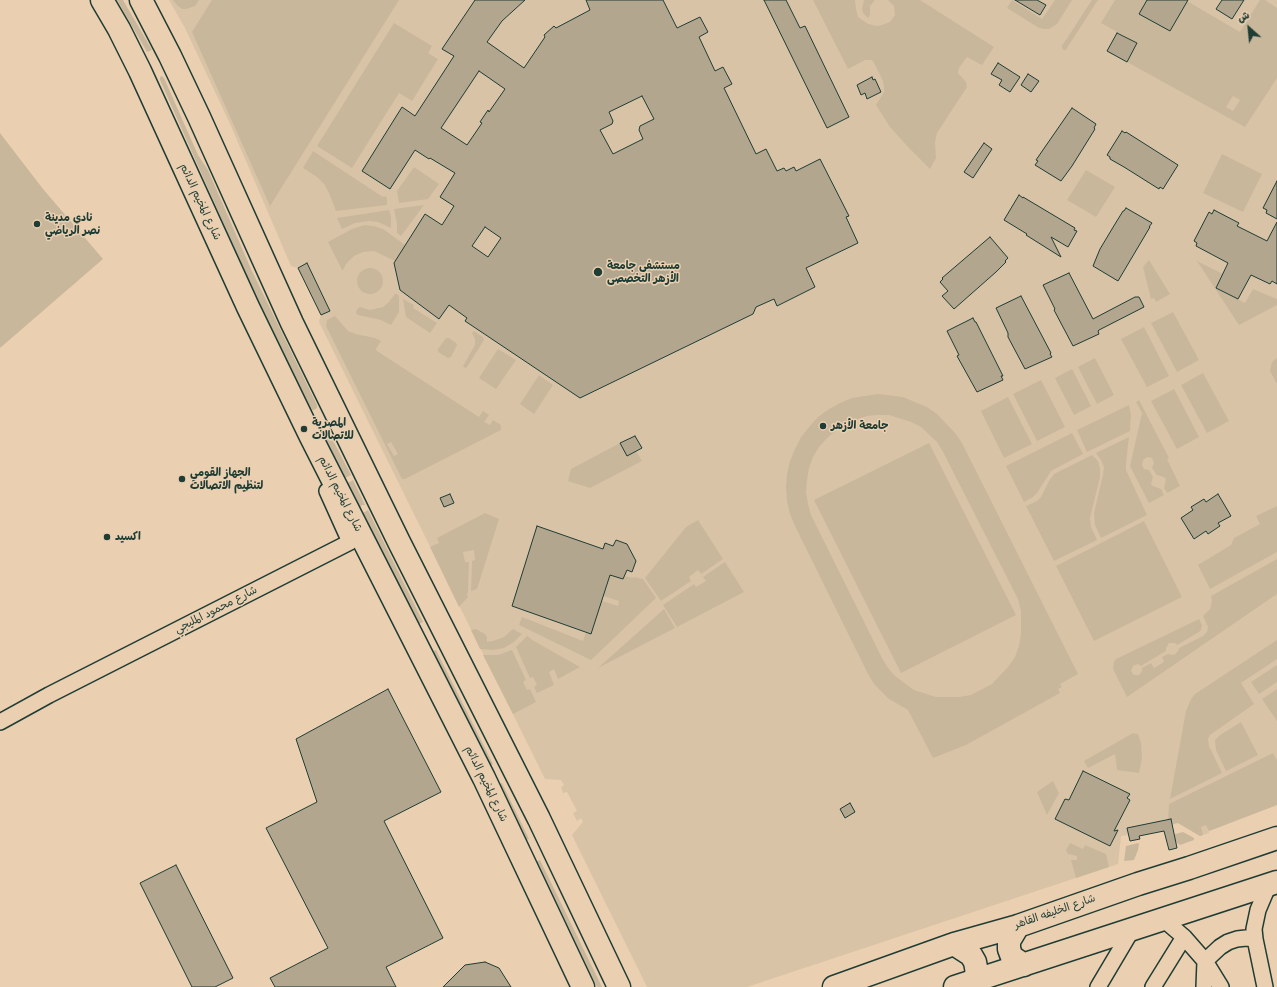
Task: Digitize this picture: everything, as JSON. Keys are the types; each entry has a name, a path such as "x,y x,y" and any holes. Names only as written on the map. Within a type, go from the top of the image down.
{"main road":[{"name":"شارع المخيم الدائم","path":"102,0 140,71 248,307 316,446 484,778 583,987"},
{"path":"141,0 170,56 292,323 399,542 542,826 619,987"},
{"path":"140,71 170,56"},
{"path":"316,446 316,429 323,423 332,422 341,424"},
{"path":"484,778 511,764"},
{"name":"شارع الخليفه القاهر","path":"834,987 954,944 1018,926 1277,838"},
{"path":"964,985 1273,883"},
{"path":"1018,926 1009,941 1009,949 1012,957 1024,965"},
{"path":"954,944 971,955 977,969 977,973 964,985"}],"street":[{"name":"شارع محمود المليجي","path":"0,722 350,542 324,483 316,446"},
{"path":"1265,987 1255,939 1255,919 1258,910 1273,883"},
{"path":"1162,919 1184,937 1205,961 1221,987"},
{"path":"1098,987 1134,928"},
{"path":"1153,987 1184,937"},
{"path":"1204,987 1205,961 1220,947 1228,942 1236,939 1255,939"}],"shaded area":[{"path":"117,0 123,0 152,50 147,52"},
{"name":"جامعة الأزهر","path":"169,0 1277,0 1277,805 1209,831 1209,833 1200,836 1178,823 1172,825 1174,831 1148,834 1140,836 1140,839 1130,841 1128,835 1121,836 1118,864 747,987 647,987 572,835 583,822 581,818 577,821 573,813 577,811 567,792 563,793 561,787 564,785 561,780 545,779 319,322 321,315 298,268 291,266 231,126 185,28"},
{"path":"173,0 199,0 195,6 182,9"},
{"path":"212,0 399,0 270,206 192,32"},
{"path":"813,0 855,0 858,17 868,24 877,26 890,22 895,15 894,6 888,0 920,0 994,47 982,65 967,57 959,68 958,73 966,82 967,87 937,133 935,142 936,158 930,169 890,127 876,105 884,92 884,88 883,81 872,60 865,60 848,69"},
{"path":"864,0 875,0 870,6 870,15 868,18 863,13 862,9"},
{"path":"1012,0 1042,19 1055,0 1072,0 1057,24 1049,29 1044,29 1039,28 1007,8"},
{"path":"1092,0 1098,0 1066,50 1063,50 1062,46"},
{"path":"1115,0 1147,0 1139,14 1170,30 1187,1 1240,32 1260,0 1265,0 1277,8 1277,78 1245,127 1127,62 1137,43 1101,23","holes":["1233,96 1240,100 1233,111 1226,107"]},
{"path":"394,23 432,46 428,53 438,59 412,101 399,93 352,168 317,146"},
{"path":"162,76 198,155 208,170 251,269 317,405 317,408 314,410 310,409 245,272 160,80 160,77"},
{"name":"نادي مدينة نصر الرياضي","path":"0,133 43,189 103,259 0,348"},
{"path":"313,151 383,197 387,197 387,205 336,211 324,184 317,177 303,168"},
{"path":"1222,154 1262,174 1243,212 1203,193"},
{"path":"414,167 439,184 428,199 399,203 397,191"},
{"path":"1086,170 1115,187 1096,217 1067,200"},
{"path":"424,205 401,236 397,233 394,209"},
{"path":"389,210 391,217 391,228 378,222 369,221 355,223 342,229 337,218"},
{"path":"364,225 383,229 405,245 395,261 374,251 363,252 354,256 342,270 328,242 352,229"},
{"path":"1149,260 1170,294 1156,302 1154,298 1151,299 1143,267"},
{"path":"1197,261 1223,274 1216,288 1245,303 1253,289 1277,299 1277,305 1239,325"},
{"path":"370,268 379,272 383,281 379,290 370,294 361,290 357,281 361,272"},
{"path":"395,294 399,296 399,312 391,325 381,320 358,315 356,313 357,309 360,307 370,310 383,307"},
{"path":"403,299 414,305 413,308 437,323 430,333 406,317"},
{"path":"1173,312 1199,360 1177,372 1151,323"},
{"path":"335,316 348,331 381,341 376,349 377,351 479,417 483,411 489,415 484,422 490,425 493,420 501,425 501,430 405,479 402,479 326,326 327,320","holes":["391,442 398,454 394,456 387,444"]},
{"path":"1144,327 1169,376 1147,387 1121,339"},
{"path":"474,331 483,337 484,340 465,368 463,366 475,345 475,339 472,333"},
{"path":"446,338 449,338 457,345 451,357 448,358 438,352 438,349"},
{"path":"498,349 516,360 496,389 479,378"},
{"path":"1095,358 1114,395 1097,404 1078,367"},
{"path":"1277,358 1277,384 1270,371 1273,361"},
{"path":"1072,369 1091,406 1074,415 1055,378"},
{"path":"1203,373 1229,421 1207,433 1181,385"},
{"path":"539,375 553,385 534,414 520,404"},
{"path":"1041,380 1065,427 1037,441 1013,394"},
{"path":"1174,389 1199,437 1177,449 1151,401"},
{"path":"878,394 903,397 927,407 937,414 955,433 962,443 1078,674 1060,684 1062,687 1058,689 1060,693 966,745 933,758 908,710 889,699 874,684 868,674 795,526 787,501 787,474 790,461 801,437 818,417 829,409 852,398","holes":["889,415 921,427 937,442 1018,599 1021,611 1021,634 1015,657 992,684 971,695 959,697 936,697 914,690 895,676 882,658 811,515 806,492 807,480 809,468 819,447 827,438 846,423 867,416"]},
{"path":"1008,397 1032,444 1004,458 981,411"},
{"path":"1139,400 1169,458 1167,459 1180,486 1167,493 1164,488 1166,479 1157,475 1152,468 1154,463 1152,458 1147,457 1143,460 1142,465 1144,469 1149,470 1153,477 1151,484 1161,489 1164,495 1149,503 1130,466 1142,413 1136,402"},
{"path":"1129,405 1131,415 1130,431 1087,452 1077,430"},
{"path":"324,432 329,433 351,475 345,478 323,434"},
{"path":"1072,433 1083,454 1051,471 1037,493 1024,502 1006,466"},
{"path":"1129,437 1126,470 1147,515 1101,538 1095,525 1094,513 1104,467 1096,453"},
{"path":"620,443 636,451 642,461 590,488 568,481 571,469"},
{"path":"929,443 1016,615 901,673 814,500"},
{"path":"1092,455 1098,461 1100,469 1100,477 1090,518 1091,527 1097,540 1054,561 1026,506 1037,501 1041,497 1054,474"},
{"path":"353,480 365,505 362,505 360,508 347,483"},
{"path":"1277,506 1277,552 1210,589 1198,565 1231,545 1234,538 1260,524 1256,516"},
{"path":"368,510 423,622 417,625 362,513"},
{"path":"485,513 499,519 477,589 471,591 472,561 475,560 474,550 463,552 465,562 469,562 468,597 459,607 430,547 439,543 437,538"},
{"path":"698,520 723,559 701,574 698,570 689,577 691,581 661,601 645,578 686,527"},
{"path":"1144,521 1182,597 1094,641 1056,566"},
{"path":"1277,559 1277,594 1127,697 1113,669 1116,659 1199,619 1202,625 1199,632 1177,645 1175,643 1169,643 1166,651 1141,666 1138,664 1133,666 1131,671 1134,675 1139,675 1142,668 1151,663 1154,668 1164,662 1162,657 1168,654 1175,654 1179,648 1203,636 1207,632 1208,627 1203,616 1210,609 1212,601 1211,596"},
{"path":"725,562 744,592 677,627 663,605 694,584 696,587 706,581 703,577"},
{"path":"610,575 623,579 624,576 643,579 656,598 591,660 519,625 522,617 583,641 586,632 591,633 602,601 618,606 619,601 603,596"},
{"path":"664,609 675,628 598,668"},
{"path":"476,629 485,634 487,637 487,642 504,637 513,629 522,634 514,642 504,648 493,650 480,649 471,630"},
{"path":"527,636 580,667 558,679 554,669 549,672 554,685 537,693 534,687 537,685 533,677 530,678 516,647"},
{"path":"1277,640 1277,659 1241,683 1254,704 1210,735 1208,739 1209,746 1222,773 1170,799 1186,711 1191,699 1195,694"},
{"path":"436,650 493,764 488,767 431,652"},
{"path":"512,650 526,680 523,682 527,690 530,689 536,702 513,714 483,655 498,655"},
{"path":"1277,665 1277,682 1259,694 1251,682"},
{"path":"1277,689 1277,721 1262,699"},
{"path":"1241,722 1258,755 1226,771 1216,750 1215,740 1220,735"},
{"path":"1133,733 1138,734 1141,743 1142,758 1139,773 1117,770 1115,754 1088,768 1084,761"},
{"path":"1273,753 1277,760 1277,805 1209,831 1206,825 1201,827 1203,835 1200,836 1178,823 1172,824 1171,819 1168,819 1169,804"},
{"path":"1053,781 1059,793 1047,815 1037,792"},
{"path":"502,783 529,839 524,841 497,785"},
{"path":"1183,832 1194,838 1194,840 1180,845 1168,836"},
{"path":"1070,843 1083,849 1085,845 1106,854 1109,867 1076,878 1071,860 1077,860 1077,856 1068,854 1066,850"},
{"path":"1138,843 1138,850 1134,860 1124,861 1126,846"},
{"path":"540,860 602,987 597,987 535,862"}],"building":[{"path":"475,0 525,0 502,21 487,42 524,68 545,37 544,35 554,26 556,28 590,10 586,0 663,0 677,28 700,17 708,32 699,37 715,71 723,67 732,84 724,88 756,154 766,149 777,171 784,168 786,171 794,167 796,171 820,159 849,216 846,217 858,243 806,268 815,287 777,306 774,299 756,307 753,314 580,398 465,321 467,318 449,305 439,319 400,290 394,263 425,214 442,225 454,206 440,197 455,173 415,150 390,189 362,171 402,107 415,116 454,56 442,49","holes":["479,71 505,89 489,112 488,110 480,122 482,123 467,145 441,128","642,96 654,119 640,126 639,130 643,139 613,154 600,130 612,124 613,121 609,112","485,227 501,238 488,257 472,246"]},
{"path":"764,0 786,0 800,28 805,26 849,117 827,128"},
{"path":"1015,0 1037,0 1046,5 1040,15"},
{"path":"1147,0 1188,0 1170,31 1139,14"},
{"path":"1222,0 1244,0 1232,19 1216,9"},
{"path":"1117,33 1137,43 1127,62 1107,51"},
{"path":"998,63 1020,77 1010,92 999,85 1002,80 991,74"},
{"path":"1028,74 1039,81 1031,92 1021,85"},
{"path":"872,77 873,80 875,79 881,92 867,99 865,93 861,95 857,85"},
{"path":"1072,108 1096,124 1095,129 1061,181 1035,165 1038,161 1036,160"},
{"path":"1122,131 1125,133 1126,132 1178,165 1163,189 1160,187 1159,189 1110,159 1107,155"},
{"path":"984,143 992,149 973,178 964,172"},
{"path":"1277,181 1277,219 1266,213 1267,210 1263,208"},
{"path":"1019,195 1075,228 1074,230 1077,231 1068,247 1051,237 1061,257 1004,220"},
{"path":"1126,208 1152,223 1118,281 1093,266 1100,249"},
{"path":"1214,210 1239,223 1237,226 1267,241 1277,222 1277,284 1272,281 1270,284 1251,275 1238,299 1216,288 1228,263 1196,246 1197,243 1194,241 1209,212 1212,214"},
{"path":"990,237 1008,258 1005,261 1006,262 954,309 942,296 948,291 940,282 943,279 942,278"},
{"path":"307,263 330,311 321,315 298,268"},
{"path":"1069,273 1093,319 1135,297 1139,297 1144,307 1099,330 1099,334 1073,346 1043,285"},
{"path":"1021,296 1052,357 1025,369 1008,337 1008,333 996,308"},
{"path":"973,318 1003,376 1001,376 1003,380 977,392 957,356 959,355 947,331"},
{"path":"635,436 642,448 627,456 620,443"},
{"path":"450,494 454,503 444,507 440,498"},
{"path":"1218,494 1231,516 1218,523 1220,526 1208,534 1206,531 1194,539 1181,518 1193,510 1191,507 1204,499 1206,502"},
{"path":"537,526 603,549 605,543 613,546 616,540 627,544 636,561 632,572 627,570 623,579 610,575 591,634 512,606"},
{"path":"388,689 441,792 384,821 443,938 386,967 396,987 275,987 270,978 328,948 266,828 317,802 296,739"},
{"path":"1083,771 1130,794 1127,798 1130,800 1114,831 1118,830 1110,846 1055,819 1065,799 1069,800"},
{"path":"850,803 855,812 845,818 840,809"},
{"path":"1171,819 1177,848 1169,850 1164,831 1139,836 1140,839 1130,841 1127,828"},
{"path":"176,865 233,978 215,987 192,987 140,883"},
{"path":"485,962 499,968 511,987 443,987 465,965"}],"place":[{"name":"نادي مدينة نصر الرياضي","path":"37,224"},
{"name":"مستشفى جامعة الأزهر التخصصى","path":"598,272"},
{"name":"جامعة الأزهر","path":"823,426"},
{"name":"المصرية للاتصالات","path":"304,429"},
{"name":"الجهاز القومي لتنظيم الاتصالات","path":"182,479"},
{"name":"اكسيد","path":"107,537"}]}
